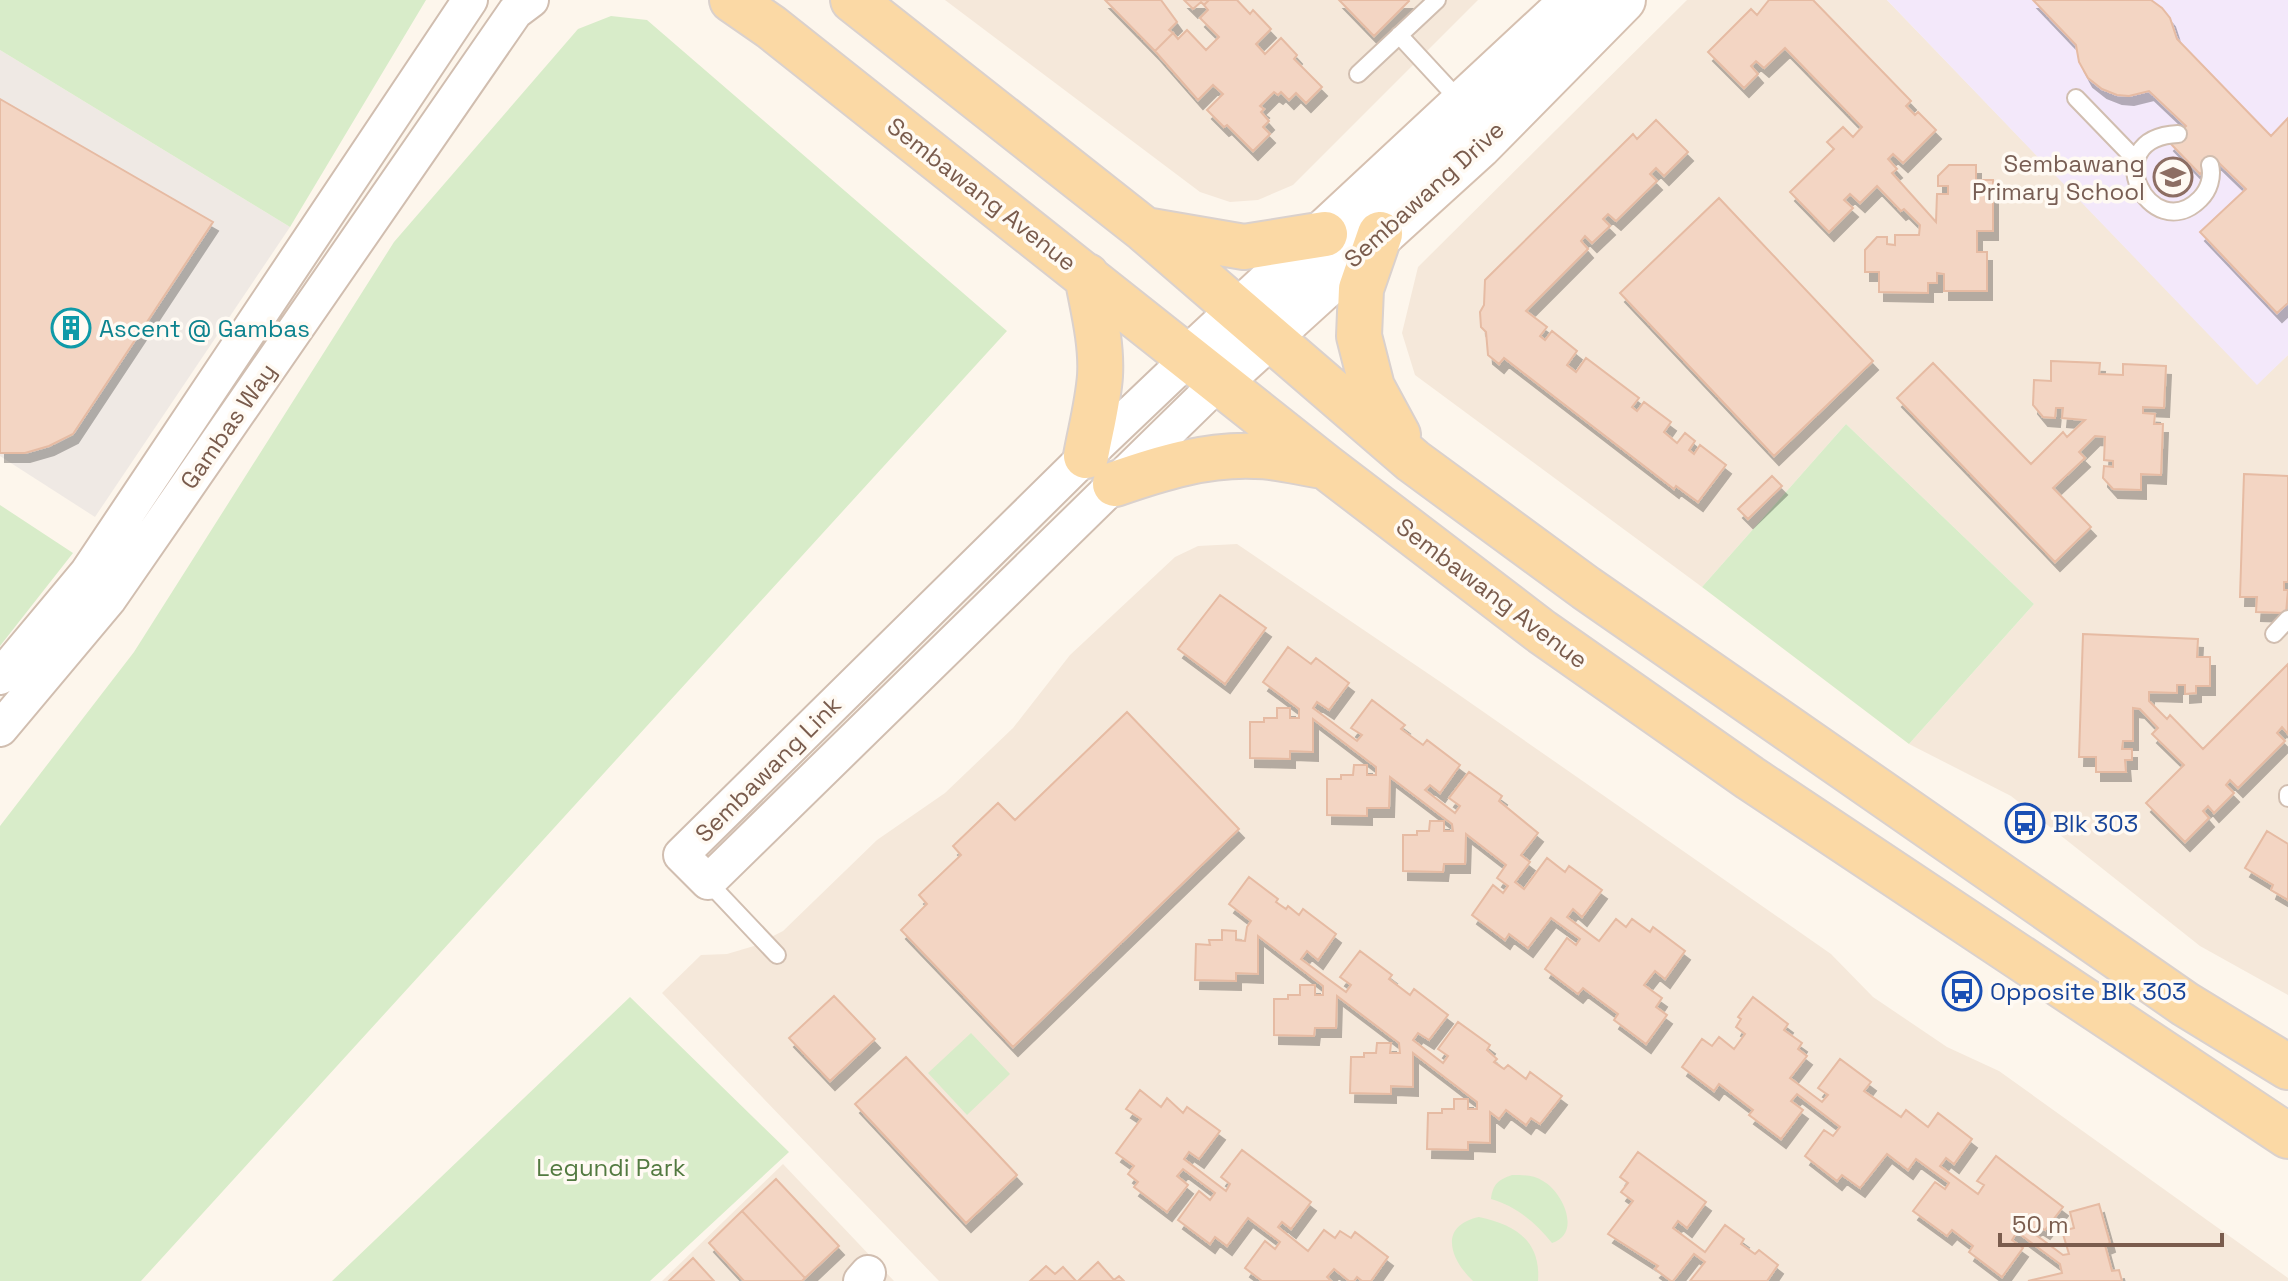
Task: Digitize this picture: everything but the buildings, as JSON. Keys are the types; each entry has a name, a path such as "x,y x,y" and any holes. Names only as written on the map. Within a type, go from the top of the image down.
{"main road":[{"name":"Sembawang Avenue","path":"732,0 771,27 1326,467 1542,632 1738,770 2288,1136"},
{"path":"853,0 1145,230 1413,461 1586,588 2185,1004 2288,1067"},
{"name":"Sembawang Drive","path":"1255,324 1325,234 1574,0"},
{"name":"Sembawang Drive","path":"1204,370 1255,324 1380,234 1479,146 1623,0"},
{"path":"1145,230 1244,247 1325,234"},
{"path":"1380,234 1361,289 1359,336 1372,387 1413,461"},
{"path":"1087,276 1096,319 1100,372 1097,404 1100,470 1256,456 1326,467"}],"street":[{"name":"Gambas Way","path":"0,677 87,573 470,0"},
{"name":"Gambas Way","path":"0,729 109,599 515,12 531,0"},
{"name":"Sembawang Link","path":"708,882 1100,470 1204,370"}],"lane":[{"path":"1358,74 1437,0"},
{"path":"1399,35 1462,103"},
{"path":"2076,98 2136,160"},
{"path":"2178,134 2152,139 2142,148 2134,174 2137,187 2145,198 2168,211 2194,205 2204,196 2210,183 2210,165"},
{"path":"2274,634 2288,619"},
{"path":"708,882 777,955"}],"shaded area":[{"path":"945,0 1478,0 1293,185 1258,200 1230,202 1200,192"},
{"path":"1687,0 1887,0 2257,384 2288,355 2288,995 2200,946 2011,796 1909,744 2034,604 1846,424 1702,587 1415,375 1402,333 1418,267"},
{"name":"Sembawang Primary School","path":"1887,0 2288,0 2288,355 2257,385"},
{"path":"0,50 290,227 95,517 0,456"},
{"path":"1237,544 1831,954 1873,997 1947,1047 1999,1071 2288,1278 2288,1281 939,1281 662,993 701,955 727,954 754,946 783,931 877,840 945,793 1013,728 1070,655 1175,557 1198,546"},
{"path":"783,1164 894,1281 662,1281"}],"green space":[{"path":"0,0 426,0 290,227 0,50"},
{"path":"611,16 647,20 1007,331 141,1281 0,1281 0,826 134,652 394,242 578,29"},
{"path":"1846,424 2034,604 1909,744 1702,587"},
{"path":"0,505 73,553 0,646"},
{"name":"Legundi Park","path":"630,997 789,1152 650,1281 332,1281"},
{"path":"971,1033 1010,1074 967,1115 928,1073"},
{"path":"1512,1175 1540,1179 1557,1194 1568,1222 1561,1238 1552,1243 1525,1216 1491,1199 1497,1183"},
{"path":"1479,1217 1504,1225 1524,1237 1535,1255 1538,1281 1473,1281 1458,1263 1452,1244 1458,1228 1466,1221"}],"place":[{"name":"Sembawang Primary School","path":"2173,177"},
{"name":"Ascent @ Gambas","path":"71,328"},
{"name":"Blk 303","path":"2025,823"},
{"name":"Opposite Blk 303","path":"1962,991"}]}
